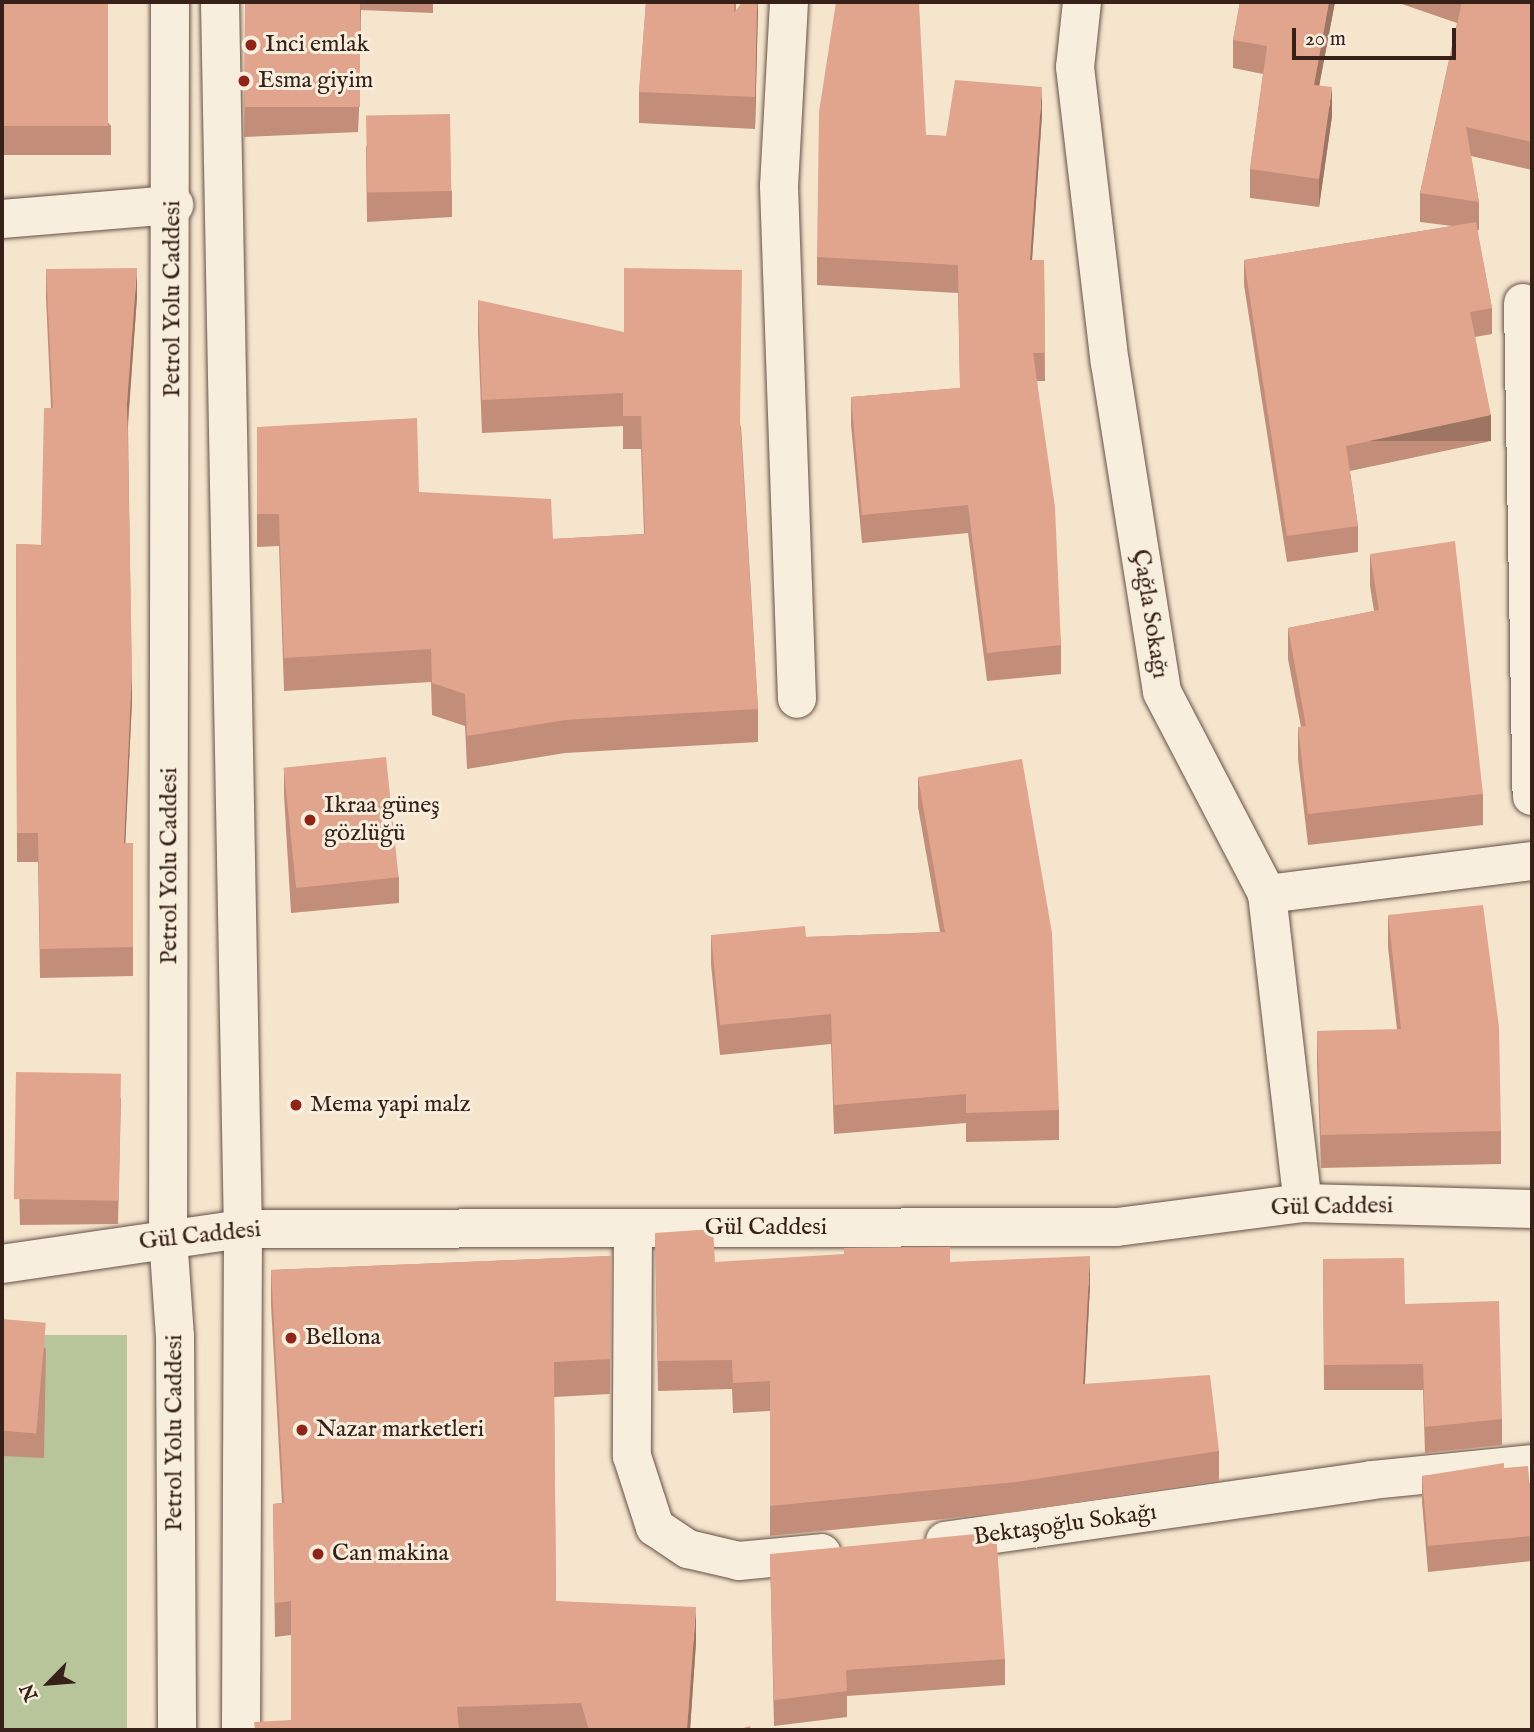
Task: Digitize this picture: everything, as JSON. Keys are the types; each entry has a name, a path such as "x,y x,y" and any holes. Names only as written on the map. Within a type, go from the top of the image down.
{"street":[{"name":"Petrol Yolu Caddesi","path":"170,2 174,205 168,1237 175,1336 177,1730"},
{"path":"220,2 243,1229 241,1730"},
{"path":"789,2 779,186 797,699"},
{"name":"Çağla Sokağı","path":"1082,2 1074,67 1110,363 1162,692 1267,894 1303,1203"},
{"path":"2,219 174,205"},
{"path":"1523,303 1532,796"},
{"path":"1267,894 1532,861"},
{"name":"Gül Caddesi","path":"2,1264 168,1237 243,1229 1116,1227 1303,1203 1532,1209"},
{"path":"632,1228 632,1456 655,1527 688,1549 738,1561 860,1549"},
{"name":"Bektaşoğlu Sokağı","path":"914,1544 1371,1480 1532,1464"}],"green space":[{"path":"2,1335 127,1335 127,1730 2,1730"}],"building":[{"path":"2,2 108,2 108,126 2,126"},
{"path":"245,2 360,2 360,107 245,107"},
{"path":"646,2 734,2 734,13 742,2 757,2 755,97 639,92"},
{"path":"836,2 919,2 926,135 946,136 955,80 1042,87 1030,260 1044,260 1045,353 1033,353 1055,507 1061,645 987,653 968,505 862,515 851,397 960,388 958,265 817,257 819,112"},
{"path":"1240,2 1329,2 1314,85 1332,87 1319,179 1250,169 1267,46 1233,40"},
{"path":"1462,2 1532,2 1532,142 1466,127 1479,202 1420,193"},
{"path":"450,114 451,191 367,192 366,115"},
{"path":"1476,222 1492,308 1470,312 1491,415 1346,446 1358,526 1287,536 1244,260"},
{"path":"137,268 127,403 132,671 124,843 133,843 133,947 40,949 38,833 17,833 16,544 41,545 44,408 53,408 46,269"},
{"path":"624,268 742,270 740,421 758,709 565,720 467,736 465,694 432,683 431,649 284,658 279,514 257,514 257,427 417,418 419,492 551,499 553,539 645,534 641,416 623,416 623,393 482,400 478,300 624,332"},
{"path":"1455,541 1483,794 1308,814 1298,727 1306,726 1288,628 1379,610 1370,554"},
{"path":"386,757 399,877 296,888 284,768"},
{"path":"1022,759 1052,933 1059,1110 966,1113 966,1094 834,1105 831,1014 720,1025 711,935 805,926 806,937 945,932 918,777"},
{"path":"1483,905 1499,1027 1501,1131 1321,1135 1317,1031 1401,1029 1388,915"},
{"path":"16,1072 121,1074 119,1201 14,1199"},
{"path":"713,1229 715,1262 844,1254 844,1248 950,1247 950,1262 1090,1256 1083,1384 1210,1375 1219,1451 1016,1482 770,1506 770,1381 733,1383 732,1360 658,1361 655,1233"},
{"path":"611,1256 610,1359 554,1362 556,1601 696,1607 687,1730 589,1730 581,1703 457,1707 459,1730 255,1730 254,1722 291,1720 291,1601 275,1603 273,1504 284,1503 271,1270"},
{"path":"1404,1258 1405,1304 1499,1301 1502,1419 1425,1427 1423,1364 1324,1365 1323,1259"},
{"path":"2,1319 46,1323 36,1433 2,1430"},
{"path":"1504,1463 1504,1468 1528,1466 1532,1536 1428,1546 1422,1476"},
{"path":"996,1532 1005,1659 846,1670 847,1691 774,1700 770,1554"}],"place":[{"name":"Inci emlak","path":"251,45"},
{"name":"Esma giyim","path":"244,81"},
{"name":"Ikraa güneş gözlüğü","path":"310,820"},
{"name":"Mema yapi malz","path":"296,1105"},
{"name":"Bellona","path":"291,1338"},
{"name":"Nazar marketleri","path":"302,1430"},
{"name":"Can makina","path":"318,1554"}]}
